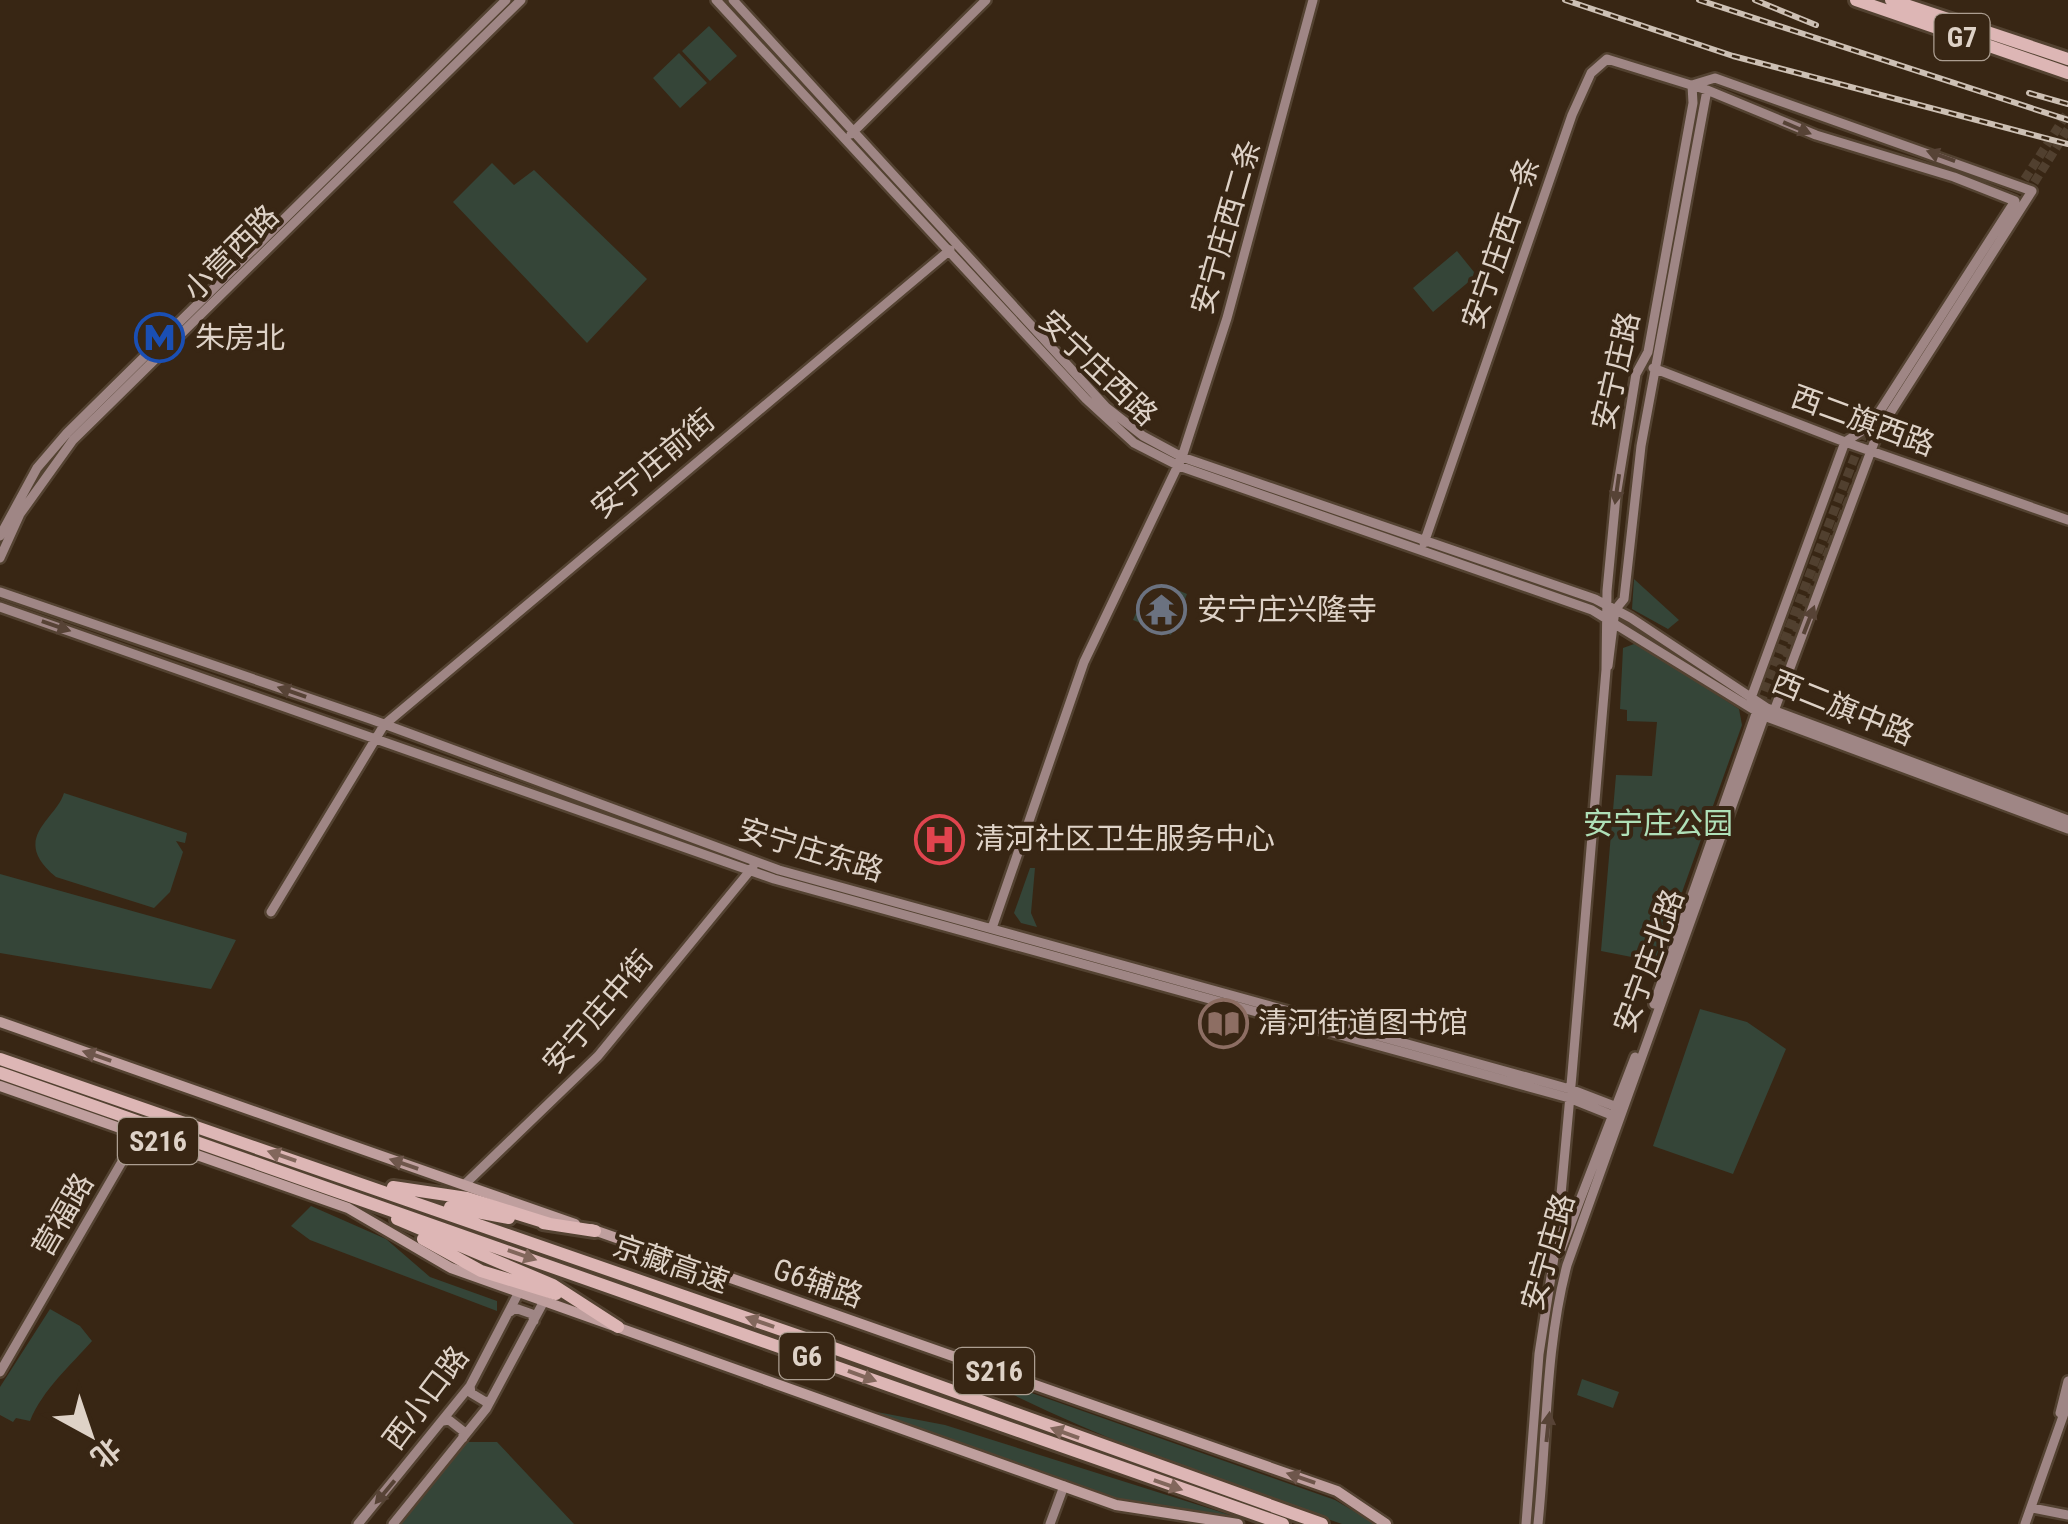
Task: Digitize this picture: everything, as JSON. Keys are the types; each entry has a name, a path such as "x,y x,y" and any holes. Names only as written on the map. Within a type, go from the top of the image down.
{"highway":[{"name":"G7","path":"1856,0 2068,73"},
{"name":"G7","path":"1891,0 2068,59"},
{"path":"1910,0 2068,50"},
{"name":"京藏高速","path":"0,1059 1322,1524"},
{"name":"京藏高速","path":"0,1073 1282,1524"},
{"path":"360,1183 468,1198 550,1224"},
{"path":"332,1188 554,1285 618,1328"},
{"path":"407,1199 595,1231"}],"main road":[{"name":"小营西路","path":"0,536 37,468 67,433 506,0"},
{"name":"小营西路","path":"0,558 20,514 73,440 521,0"},
{"name":"安宁庄西路","path":"716,0 953,248"},
{"name":"安宁庄西路","path":"733,0 1118,431 1181,462 1423,546"},
{"path":"845,139 986,0"},
{"name":"安宁庄西二条","path":"992,928 1084,662 1181,462 1227,318 1314,0"},
{"name":"安宁庄西一条","path":"1423,546 1566,134 1591,73 1607,59 1707,90 1816,136 1954,178 2014,201 2002,229"},
{"path":"1692,85 1715,78 1950,158 2032,192 2002,229 1871,426 1845,442 1762,708"},
{"name":"安宁庄路","path":"1526,1524 1539,1354 1552,1278 1611,614 1616,496 1654,316 1693,103 1692,85"},
{"name":"安宁庄路","path":"1611,614 1624,599 1634,492 1707,90"},
{"path":"1762,708 1878,432 2002,229"},
{"name":"安宁庄前街","path":"377,736 384,725 953,248"},
{"name":"西二旗西路","path":"1641,364 1872,452 2068,520"},
{"name":"西二旗中路","path":"1423,546 1611,614 1762,708 2068,829"},
{"name":"安宁庄东路","path":"0,592 384,725 754,864 1569,1093 1617,1112"},
{"name":"安宁庄东路","path":"0,607 754,864 1104,972 1569,1093"},
{"name":"西二旗中路","path":"1762,708 2068,820"},
{"name":"安宁庄北路","path":"1617,1112 1762,708"},
{"path":"270,912 377,736"},
{"name":"安宁庄中街","path":"464,1185 598,1056 754,864"},
{"name":"G6辅路","path":"0,1022 1338,1491 1386,1524"},
{"name":"S216","path":"0,1086 348,1208 440,1264 1064,1486 1140,1511 1238,1524"},
{"name":"安宁庄路","path":"1552,1278 1617,1112"},
{"name":"安宁庄路","path":"1538,1524 1553,1321 1573,1244 1617,1112"},
{"name":"营福路","path":"0,1372 138,1134"},
{"name":"西小口路","path":"358,1524 470,1386 519,1292"},
{"name":"西小口路","path":"393,1524 492,1400 544,1301"},
{"path":"510,1312 515,1308 532,1314 534,1321"},
{"path":"2026,1524 2068,1381"},
{"path":"470,1386 471,1393 486,1402 492,1400"},
{"path":"2059,1421 2068,1402"},
{"path":"443,1422 449,1420 464,1432 463,1438"},
{"path":"1050,1524 1064,1486"},
{"path":"2032,1508 2068,1515"}],"green space":[{"path":"709,26 737,56 710,81 682,51"},
{"path":"679,53 707,83 680,108 653,78"},
{"path":"492,163 514,185 534,170 647,279 587,343 453,202"},
{"path":"1457,251 1474,272 1472,279 1433,312 1413,288"},
{"path":"1634,579 1679,620 1668,629 1632,609"},
{"path":"1173,588 1187,594 1171,635 1133,620 1143,596 1163,603"},
{"name":"安宁庄公园","path":"1637,643 1739,709 1742,725 1657,962 1601,951 1616,775 1652,776 1657,722 1627,721 1627,710 1620,709 1623,648"},
{"path":"64,793 187,833 185,843 176,841 183,852 170,892 154,908 56,877 43,863 36,851 39,830"},
{"path":"1030,868 1035,868 1031,913 1037,927 1021,923 1014,913"},
{"path":"0,874 236,940 211,989 0,953"},
{"path":"1700,1009 1747,1022 1786,1049 1733,1174 1653,1146"},
{"path":"311,1206 386,1239 430,1277 497,1301 497,1311 310,1240 291,1226"},
{"path":"50,1309 80,1326 92,1341 50,1388 30,1421 16,1418 13,1422 0,1415 0,1387"},
{"path":"961,1368 1335,1500 1376,1524 1342,1524 1196,1472 1054,1414"},
{"path":"1582,1379 1619,1392 1613,1408 1577,1395"},
{"path":"877,1412 945,1425 1243,1519 1121,1502 876,1417"},
{"path":"465,1442 497,1442 574,1524 399,1524"}],"tunnel":[{"path":"2010,202 2068,112"},
{"path":"2027,194 2068,129"},
{"path":"1767,708 1878,426"},
{"path":"1760,704 1865,430"}],"railway":[{"path":"1565,0 1733,56 2068,144"},
{"path":"1699,0 2068,120"},
{"path":"1755,0 1816,25"},
{"path":"2029,93 2068,104"}],"place":[{"name":"朱房北","path":"160,338"},
{"name":"安宁庄兴隆寺","path":"1162,610"},
{"name":"清河社区卫生服务中心","path":"940,839"},
{"name":"清河街道图书馆","path":"1223,1023"}]}
